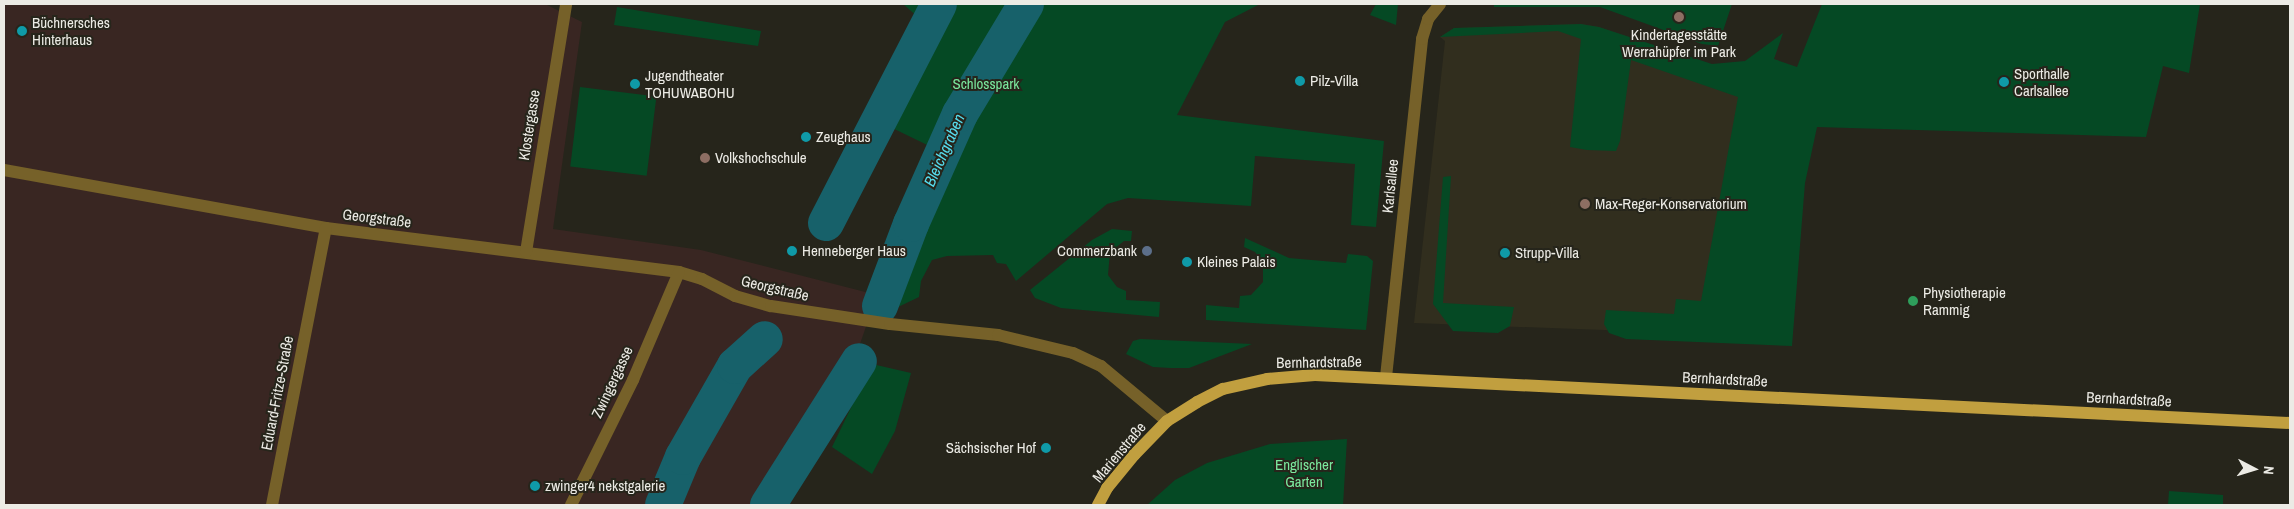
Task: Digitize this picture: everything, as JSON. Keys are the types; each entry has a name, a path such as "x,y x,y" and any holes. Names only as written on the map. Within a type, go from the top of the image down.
{"main road":[{"name":"Bernhardstraße","path":"1167,421 1223,389 1267,379 1315,375 2290,424"},
{"name":"Marienstraße","path":"1098,505 1107,488 1134,455 1167,421"}],"street":[{"name":"Klostergasse","path":"526,252 566,4"},
{"name":"Karlsallee","path":"1386,378 1422,39 1428,19 1440,4"},
{"name":"Georgstraße","path":"4,170 326,228 679,272 702,279 735,296 794,311 855,320 998,335 1073,353 1118,377 1167,421"},
{"name":"Georgstraße","path":"314,286 326,228"},
{"name":"Zwingergasse","path":"571,505 633,380 679,272"},
{"name":"Eduard-Fritze-Straße","path":"272,505 314,286"}],"shaded area":[{"path":"4,4 545,4 582,22 553,229 701,250 877,295 853,364 764,505 4,505"},
{"name":"Max-Reger-Konservatorium","path":"1581,24 1599,27 1771,85 1712,334 1414,323 1445,41 1440,37 1454,28"}],"green space":[{"name":"Schlosspark","path":"903,4 1260,4 1225,22 1177,115 1384,141 1376,227 1351,225 1355,164 1255,156 1251,206 1128,198 1107,204 1016,281 1006,264 997,263 993,255 947,256 932,260 921,281 919,297 896,308 889,307 950,156 886,125 899,99 882,89 918,17"},
{"path":"1376,4 1398,4 1396,25 1370,15"},
{"name":"Kindertagesstätte Werrahüpfer im Park","path":"1494,4 1732,4 1718,46 1702,44 1600,7 1494,7"},
{"path":"1822,4 2200,4 2189,73 2163,66 2146,137 1817,127 1805,183 1792,346 1626,339 1609,333 1604,324 1606,310 1674,314 1676,299 1701,301 1738,97 1631,60 1620,141 1616,151 1587,150 1570,147 1581,39 1558,31 1440,37 1454,28 1581,24 1599,27 1712,64 1745,61 1783,33 1774,59 1797,67"},
{"path":"617,7 761,31 758,46 614,25"},
{"path":"580,87 656,96 647,176 570,166"},
{"path":"1451,176 1443,303 1514,307 1510,326 1498,333 1453,331 1433,304 1443,177"},
{"path":"1112,229 1132,231 1131,241 1124,241 1110,252 1108,275 1117,287 1126,291 1126,300 1160,302 1159,317 1061,308 1035,298 1030,290 1092,240"},
{"path":"1245,238 1289,258 1346,263 1348,254 1367,256 1373,261 1366,330 1206,320 1206,305 1239,308 1240,296 1251,295 1263,282 1263,262 1255,252 1244,247"},
{"path":"1140,339 1252,344 1189,368 1171,368 1153,367 1126,354 1133,341"},
{"path":"872,364 911,373 895,431 872,474 832,447"},
{"name":"Englischer Garten","path":"1347,439 1343,505 1147,505 1175,480 1207,463 1270,444"},
{"path":"2169,491 2223,495 2223,505 2168,505"}],"waterway":[{"name":"Bleichgraben","path":"826,223 939,4"},
{"name":"Bleichgraben","path":"880,306 911,224 960,114 1026,4"},
{"name":"Bleichgraben","path":"663,505 683,457 735,366 765,339"},
{"name":"Bleichgraben","path":"768,505 859,361"}],"place":[{"name":"Kindertagesstätte Werrahüpfer im Park","path":"1679,17"},
{"name":"Büchnersches Hinterhaus","path":"22,31"},
{"name":"Pilz-Villa","path":"1300,81"},
{"name":"Sporthalle Carlsallee","path":"2004,82"},
{"name":"Jugendtheater TOHUWABOHU","path":"635,84"},
{"name":"Zeughaus","path":"806,137"},
{"name":"Volkshochschule","path":"705,158"},
{"name":"Max-Reger-Konservatorium","path":"1585,204"},
{"name":"Henneberger Haus","path":"792,251"},
{"name":"Commerzbank","path":"1147,251"},
{"name":"Strupp-Villa","path":"1505,253"},
{"name":"Kleines Palais","path":"1187,262"},
{"name":"Physiotherapie Rammig","path":"1913,301"},
{"name":"Sächsischer Hof","path":"1046,448"},
{"name":"zwinger4 nekstgalerie","path":"535,486"}]}
